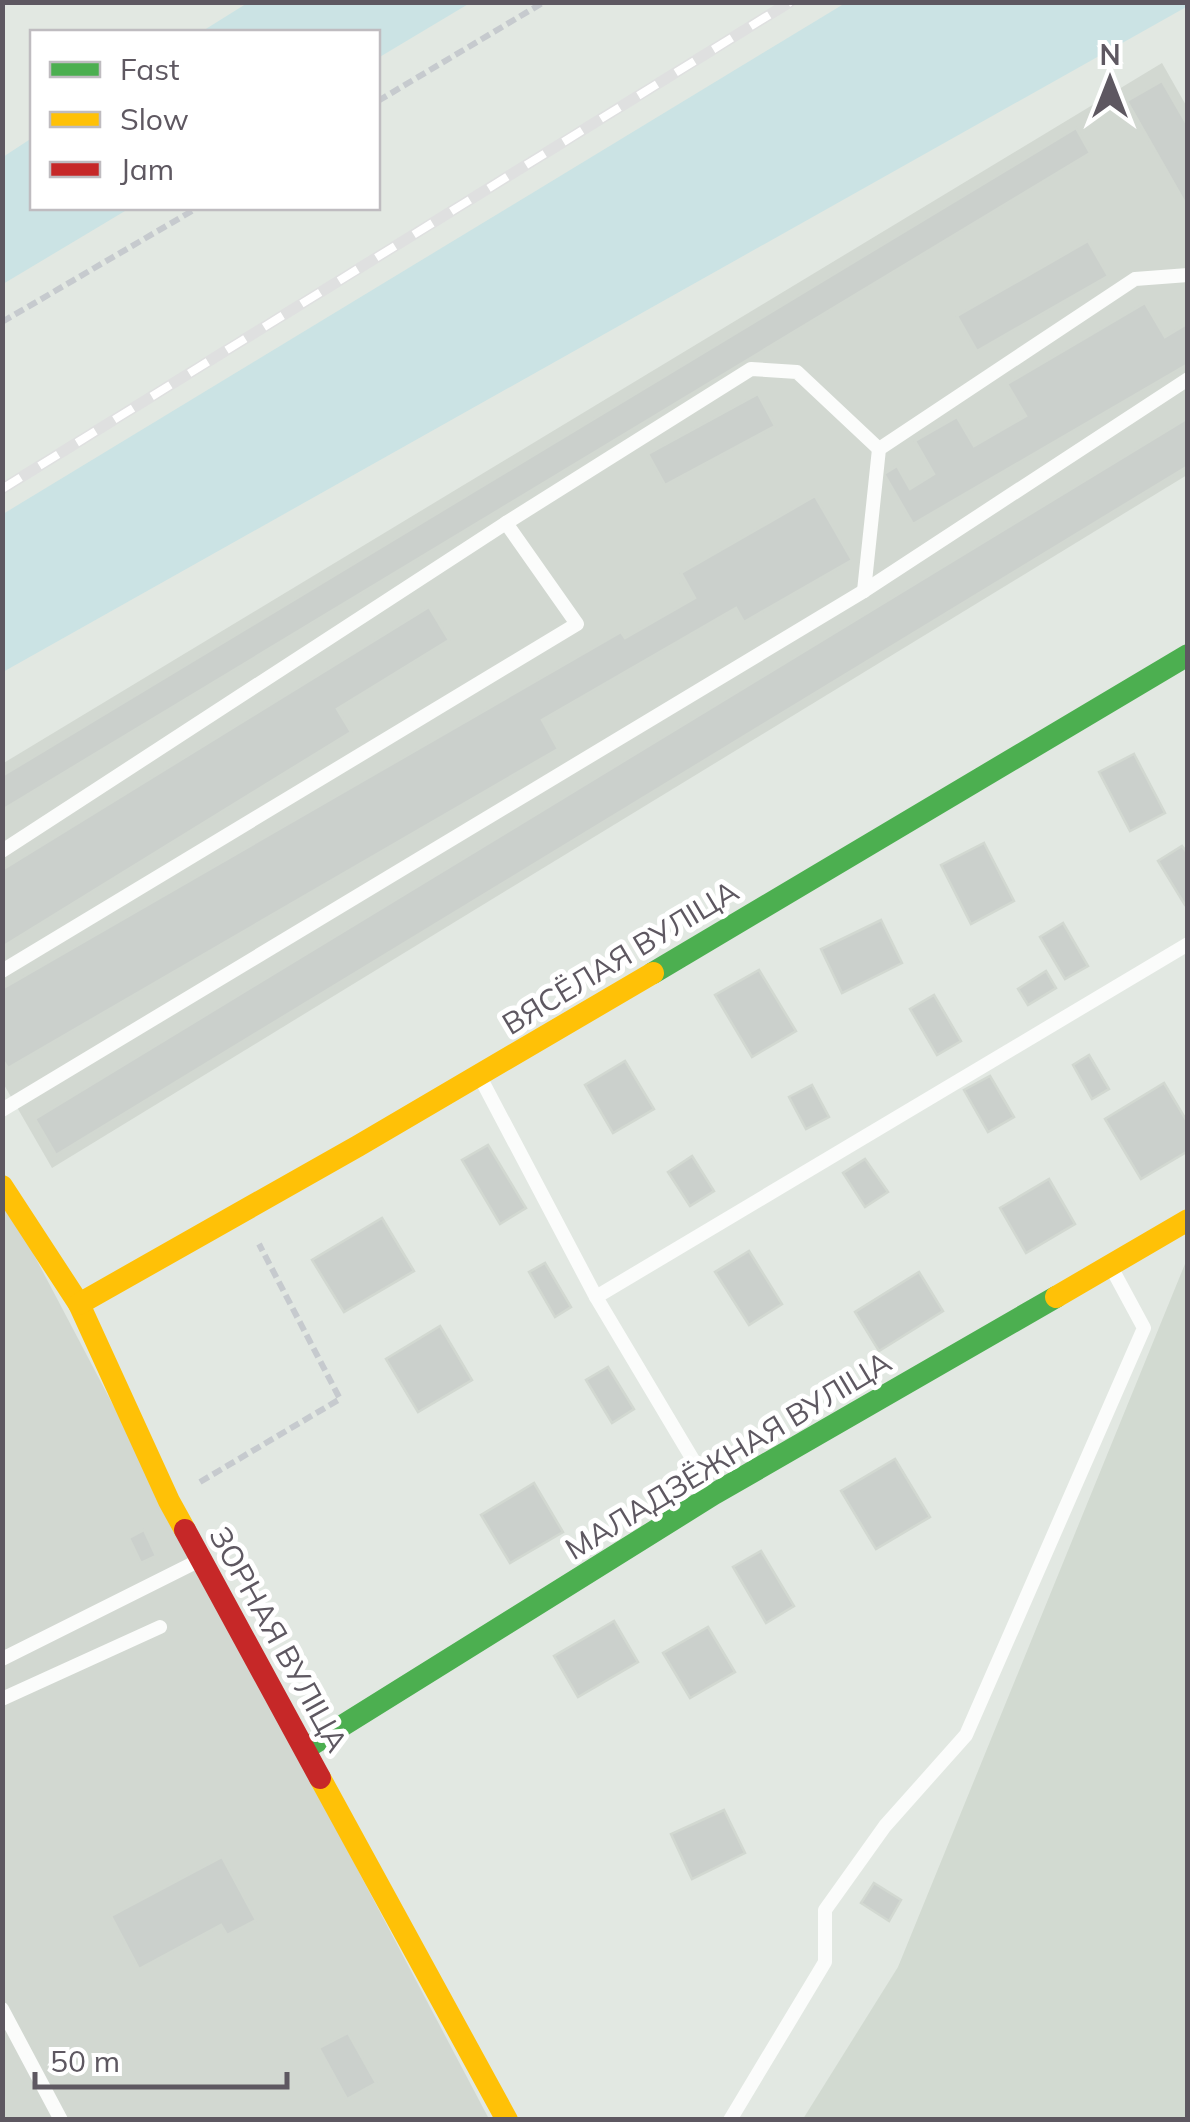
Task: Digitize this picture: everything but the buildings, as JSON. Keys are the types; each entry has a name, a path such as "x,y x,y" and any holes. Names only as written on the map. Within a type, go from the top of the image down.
{"street":[{"name":"ВЯСЁЛАЯ ВУЛІЦА","path":"79,1304 242,1214 1188,655"},
{"name":"ЗОРНАЯ ВУЛІЦА","path":"2,1186 79,1304 169,1501 507,2120"},
{"name":"МАЛАДЗЁЖНАЯ ВУЛІЦА","path":"304,1749 714,1494 1188,1220"}],"lane":[{"path":"878,449 1135,279 1188,275"},
{"path":"2,851 751,368 797,372 878,449"},
{"path":"2,1110 864,590 1188,379"},
{"path":"864,590 878,449"},
{"path":"2,971 578,624 506,523"},
{"path":"596,1297 1188,944"},
{"path":"479,1075 596,1297 714,1494"},
{"path":"730,2120 825,1962 825,1910 885,1826 966,1735 1144,1328 1111,1266"},
{"path":"2,1659 201,1560"},
{"path":"2,1699 160,1627"},
{"path":"2,2009 61,2120"}],"path":[{"path":"380,100 544,2"},
{"path":"2,322 194,210"},
{"path":"169,1501 340,1398 242,1214"}],"shaded area":[{"path":"249,2 470,2 380,57 380,30 204,30"},
{"path":"847,2 1187,2 1188,6 3,672 3,514"},
{"path":"1162,63 1187,107 1187,475 52,1168 3,1083 2,764"},
{"path":"30,139 30,210 127,210 3,284 3,157"},
{"path":"3,1196 489,2119 3,2119"},
{"path":"1187,1259 1187,2119 803,2119 898,1967"}],"railway":[{"path":"2,489 790,2"}],"traffic: fast":[{"path":"653,973 1188,655"},
{"path":"305,1749 714,1494 1056,1297"}],"traffic: slow":[{"path":"79,1304 653,973"},
{"path":"2,1186 79,1304 185,1530"},
{"path":"1056,1297 1188,1220"},
{"path":"320,1778 507,2120"}],"traffic: jam":[{"path":"185,1530 320,1778"}]}
